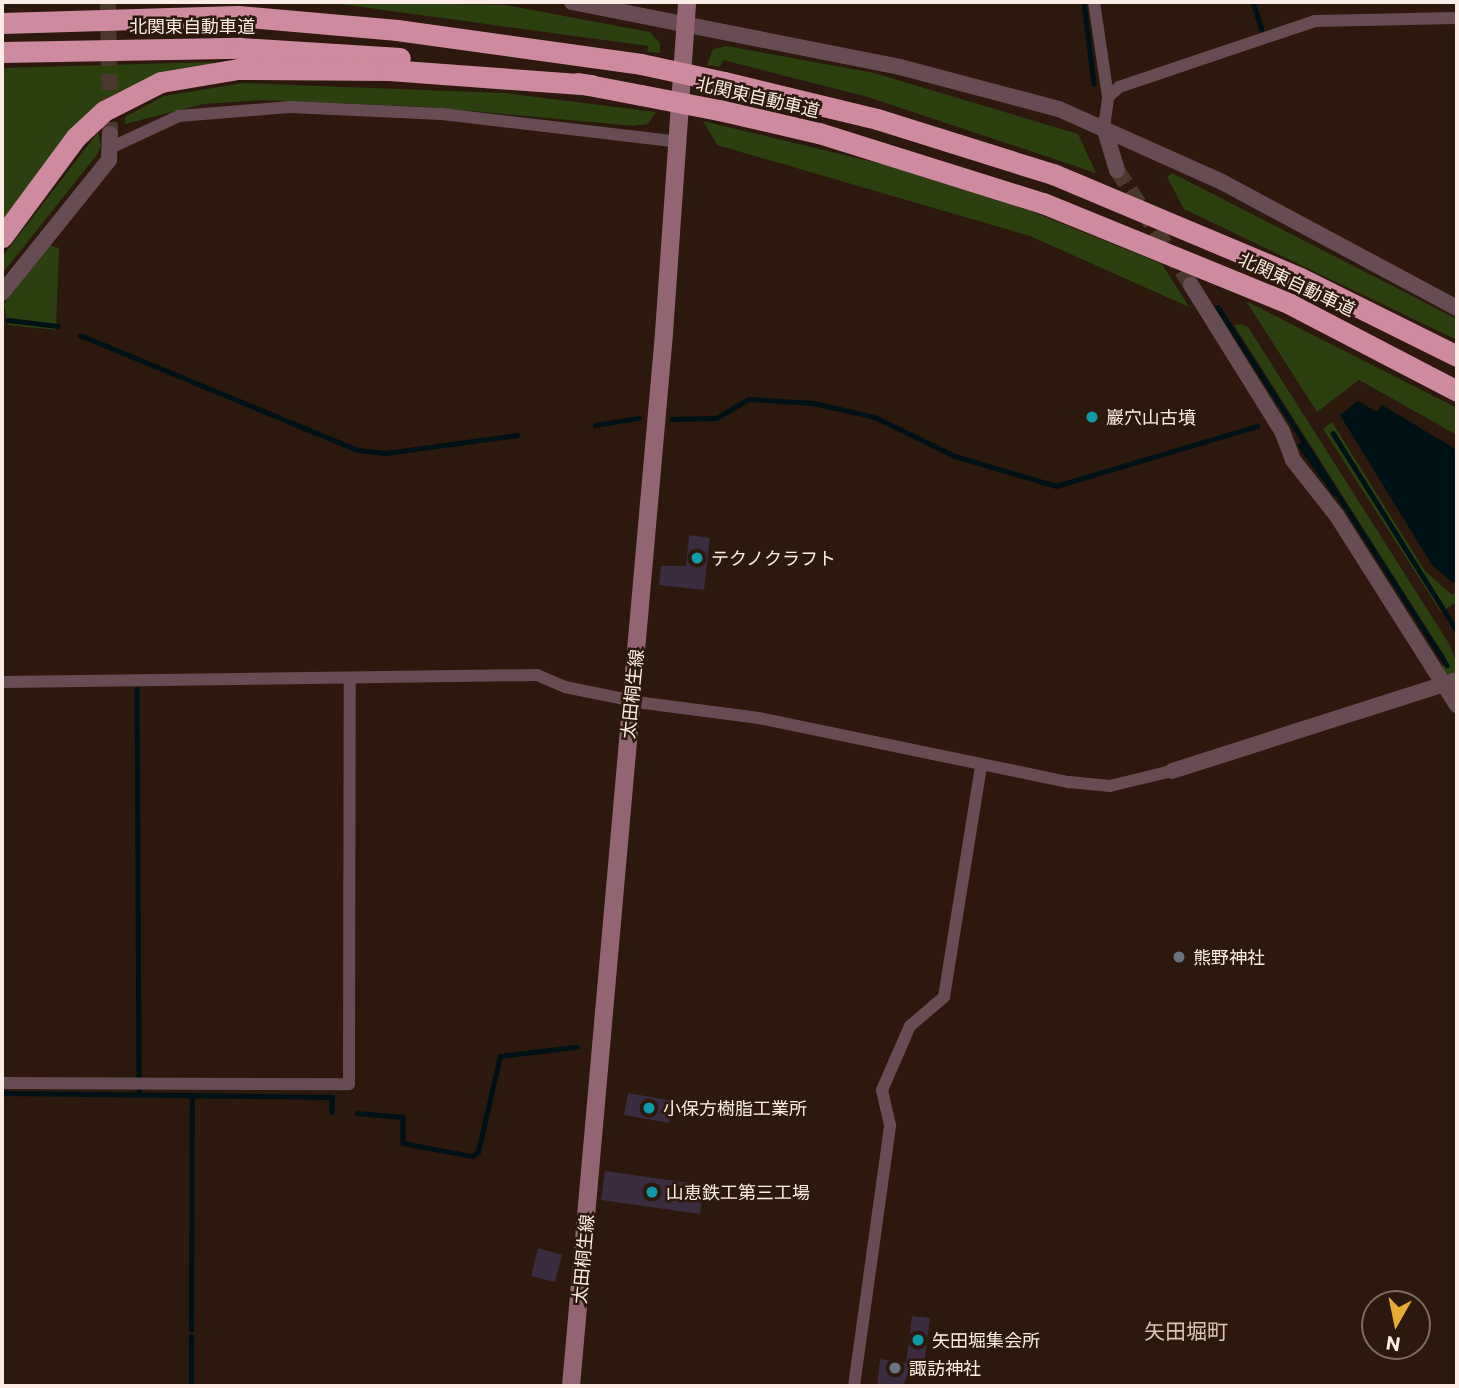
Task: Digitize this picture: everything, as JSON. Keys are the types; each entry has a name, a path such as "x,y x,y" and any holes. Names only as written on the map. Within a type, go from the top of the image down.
{"highway":[{"path":"2,9 168,8 238,16"},
{"name":"北関東自動車道","path":"2,23 238,16 397,30 642,64 724,82 852,112 1053,174 1252,256 1457,356"},
{"name":"北関東自動車道","path":"2,52 308,51 486,68 719,110 919,162 1092,222 1290,304 1457,391"},
{"path":"2,237 76,137 104,111 162,82 238,69 389,70 591,85"}],"main road":[{"name":"太田桐生線","path":"574,1386 680,142 687,2"}],"street":[{"path":"572,2 687,22 900,66 1059,109 1222,182 1457,308"},
{"path":"1094,2 1108,97 1104,127 1117,170"},
{"path":"1108,97 1119,87 1315,21 1457,18"},
{"path":"2,293 104,167 110,141 179,116 290,107 442,114 680,142"},
{"path":"1191,285 1282,431 1293,460 1337,516 1450,682 1457,705"},
{"path":"2,682 537,676 565,687 631,700 759,718 981,766 1110,786 1172,771 1450,682"},
{"path":"2,1083 349,1084 350,680"},
{"path":"855,1386 890,1125 882,1090 910,1026 944,997 981,766"}],"green space":[{"path":"325,2 505,5 650,32 660,43 660,53 648,52 648,46"},
{"path":"727,46 874,73 1078,134 1096,173 868,97 723,60 720,67 707,65 713,49"},
{"path":"210,62 217,64 132,88 2,223 2,68"},
{"path":"244,83 505,93 656,112 648,124 633,126 429,107 263,100 203,104 125,124 125,117 164,96"},
{"path":"703,121 882,164 1031,211 1162,264 1189,307 1030,236 717,145"},
{"path":"98,132 101,146 96,156 2,274 2,257"},
{"path":"1172,173 1457,319 1457,340 1184,209 1167,177"},
{"path":"49,245 59,248 56,330 8,325 4,304"},
{"path":"1246,301 1457,408 1457,435 1359,380 1317,412"},
{"path":"1234,325 1248,327 1448,642 1457,662 1455,673 1448,676 1442,667 1447,660"},
{"path":"1332,422 1425,571 1452,595 1457,592 1457,602 1441,612 1323,429"}],"shaded area":[{"path":"1358,401 1377,412 1382,405 1457,450 1457,580 1453,583 1432,565 1340,415"}],"building":[{"name":"テクノクラフト","path":"689,535 710,538 704,590 659,585 661,566 686,566"},
{"name":"小保方樹脂工業所","path":"628,1093 673,1101 669,1123 624,1115"},
{"name":"山恵鉄工第三工場","path":"605,1171 704,1185 700,1214 601,1200"},
{"path":"538,1248 562,1255 555,1282 531,1276"},
{"path":"912,1316 930,1318 924,1365 912,1364 903,1386 877,1386 880,1359 906,1363"}],"waterway":[{"path":"1084,2 1094,83"},
{"path":"1253,2 1262,29"},
{"path":"1218,307 1447,665"},
{"path":"8,320 58,326"},
{"path":"80,335 358,450 386,453 517,435"},
{"path":"672,419 716,418 749,399 813,403 875,417 955,456 1056,486 1257,426"},
{"path":"595,425 638,418"},
{"path":"1333,433 1457,631"},
{"path":"1300,445 1335,493"},
{"path":"137,689 139,1095"},
{"path":"357,1113 403,1117 403,1143 472,1156 478,1152 500,1056 576,1047"},
{"path":"4,1093 332,1097 332,1112"},
{"path":"191,1330 192,1095"},
{"path":"191,1337 191,1386"}],"tunnel":[{"path":"108,2 110,134"},
{"path":"1117,170 1191,285"}],"place":[{"name":"巖穴山古墳","path":"1092,417"},
{"name":"テクノクラフト","path":"697,558"},
{"name":"熊野神社","path":"1179,957"},
{"name":"小保方樹脂工業所","path":"649,1108"},
{"name":"山恵鉄工第三工場","path":"652,1192"},
{"name":"矢田堀集会所","path":"918,1340"},
{"name":"諏訪神社","path":"895,1368"}],"district":[{"name":"矢田堀町","path":"1186,1331"}]}
